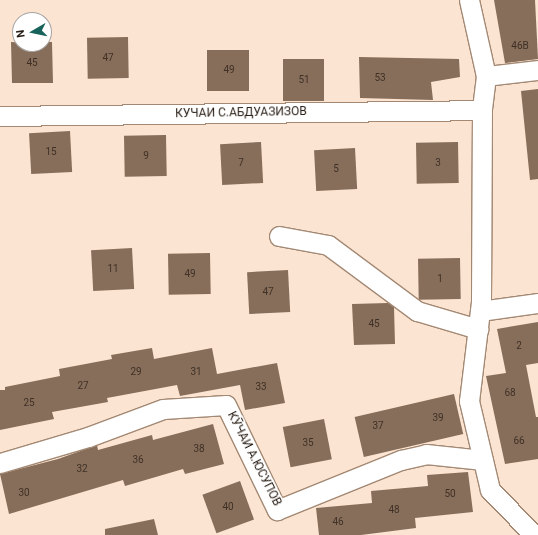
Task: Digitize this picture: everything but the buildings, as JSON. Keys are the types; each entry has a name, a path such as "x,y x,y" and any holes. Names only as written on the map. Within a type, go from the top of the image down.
{"street":[{"path":"469,0 486,76 482,110 479,320 469,402 490,490 534,535"},
{"path":"486,76 538,70"},
{"name":"КУЧАИ С.АБДУАЗИЗОВ","path":"0,116 482,110"},
{"path":"279,236 328,245 417,311 479,320 538,303"},
{"name":"КӮЧАИ А.ЮСУПОВ","path":"0,463 88,437 163,409 226,405 277,510 401,460 426,454 483,460"}]}
